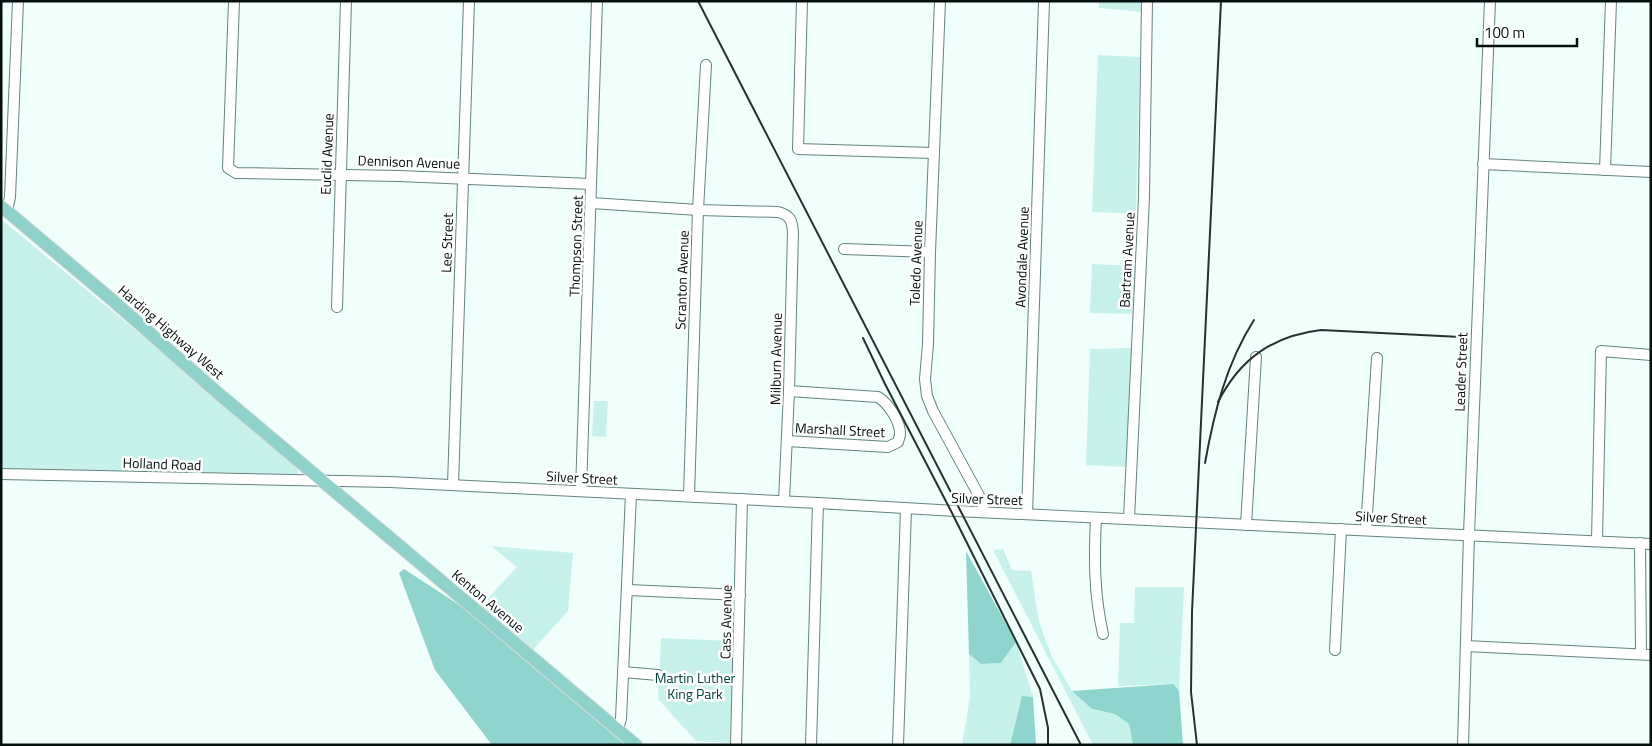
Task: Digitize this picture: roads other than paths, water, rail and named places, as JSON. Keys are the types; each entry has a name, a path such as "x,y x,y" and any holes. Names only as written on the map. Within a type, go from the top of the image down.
{"main road":[{"name":"Harding Highway West","path":"4,208 321,480"},
{"name":"Kenton Avenue","path":"321,480 636,745"}],"street":[{"path":"4,208 10,196 18,1"},
{"name":"Dennison Avenue","path":"234,1 228,168 236,173 340,174 592,184"},
{"name":"Euclid Avenue","path":"337,307 346,1"},
{"name":"Lee Street","path":"453,485 470,1"},
{"name":"Thompson Street","path":"581,491 592,184 596,1"},
{"path":"802,1 798,149 934,153"},
{"name":"Toledo Avenue","path":"940,1 928,344 925,379 927,396 933,411 983,503 983,512"},
{"name":"Avondale Avenue","path":"1027,514 1044,1"},
{"name":"Bartram Avenue","path":"1129,519 1144,197 1147,1"},
{"name":"Leader Street","path":"1463,745 1468,535 1490,1"},
{"path":"1605,170 1611,1"},
{"name":"Scranton Avenue","path":"689,496 698,210 706,65"},
{"path":"1483,164 1651,172"},
{"path":"591,203 698,210"},
{"name":"Milburn Avenue","path":"698,210 778,212 790,217 792,221 790,391 784,501"},
{"path":"844,249 930,252"},
{"path":"1597,541 1601,351 1651,355"},
{"path":"1246,524 1256,357"},
{"path":"1366,530 1377,358"},
{"name":"Marshall Street","path":"787,441 888,447 898,442 900,435 896,420 886,402 878,397 790,391"},
{"name":"Holland Road","path":"1,474 321,480"},
{"name":"Silver Street","path":"321,480 1646,543"},
{"path":"618,729 622,719 631,494"},
{"name":"Cass Avenue","path":"736,745 742,499"},
{"path":"811,745 818,503"},
{"path":"898,745 906,509"},
{"path":"1096,518 1097,608 1103,634"},
{"path":"1335,650 1341,529"},
{"path":"1466,646 1646,655 1646,543"},
{"path":"628,590 740,595"},
{"path":"623,672 658,675"}],"railway":[{"path":"698,1 1081,745"},
{"path":"1197,745 1191,692 1192,612 1221,1"},
{"path":"1205,463 1222,389 1236,354 1254,320"},
{"path":"1218,402 1236,373 1259,352 1273,344 1303,333 1321,330 1461,337"},
{"path":"863,338 1040,689 1048,728 1048,745"}],"park label":[{"name":"Martin Luther King Park","path":"695,686"}]}
